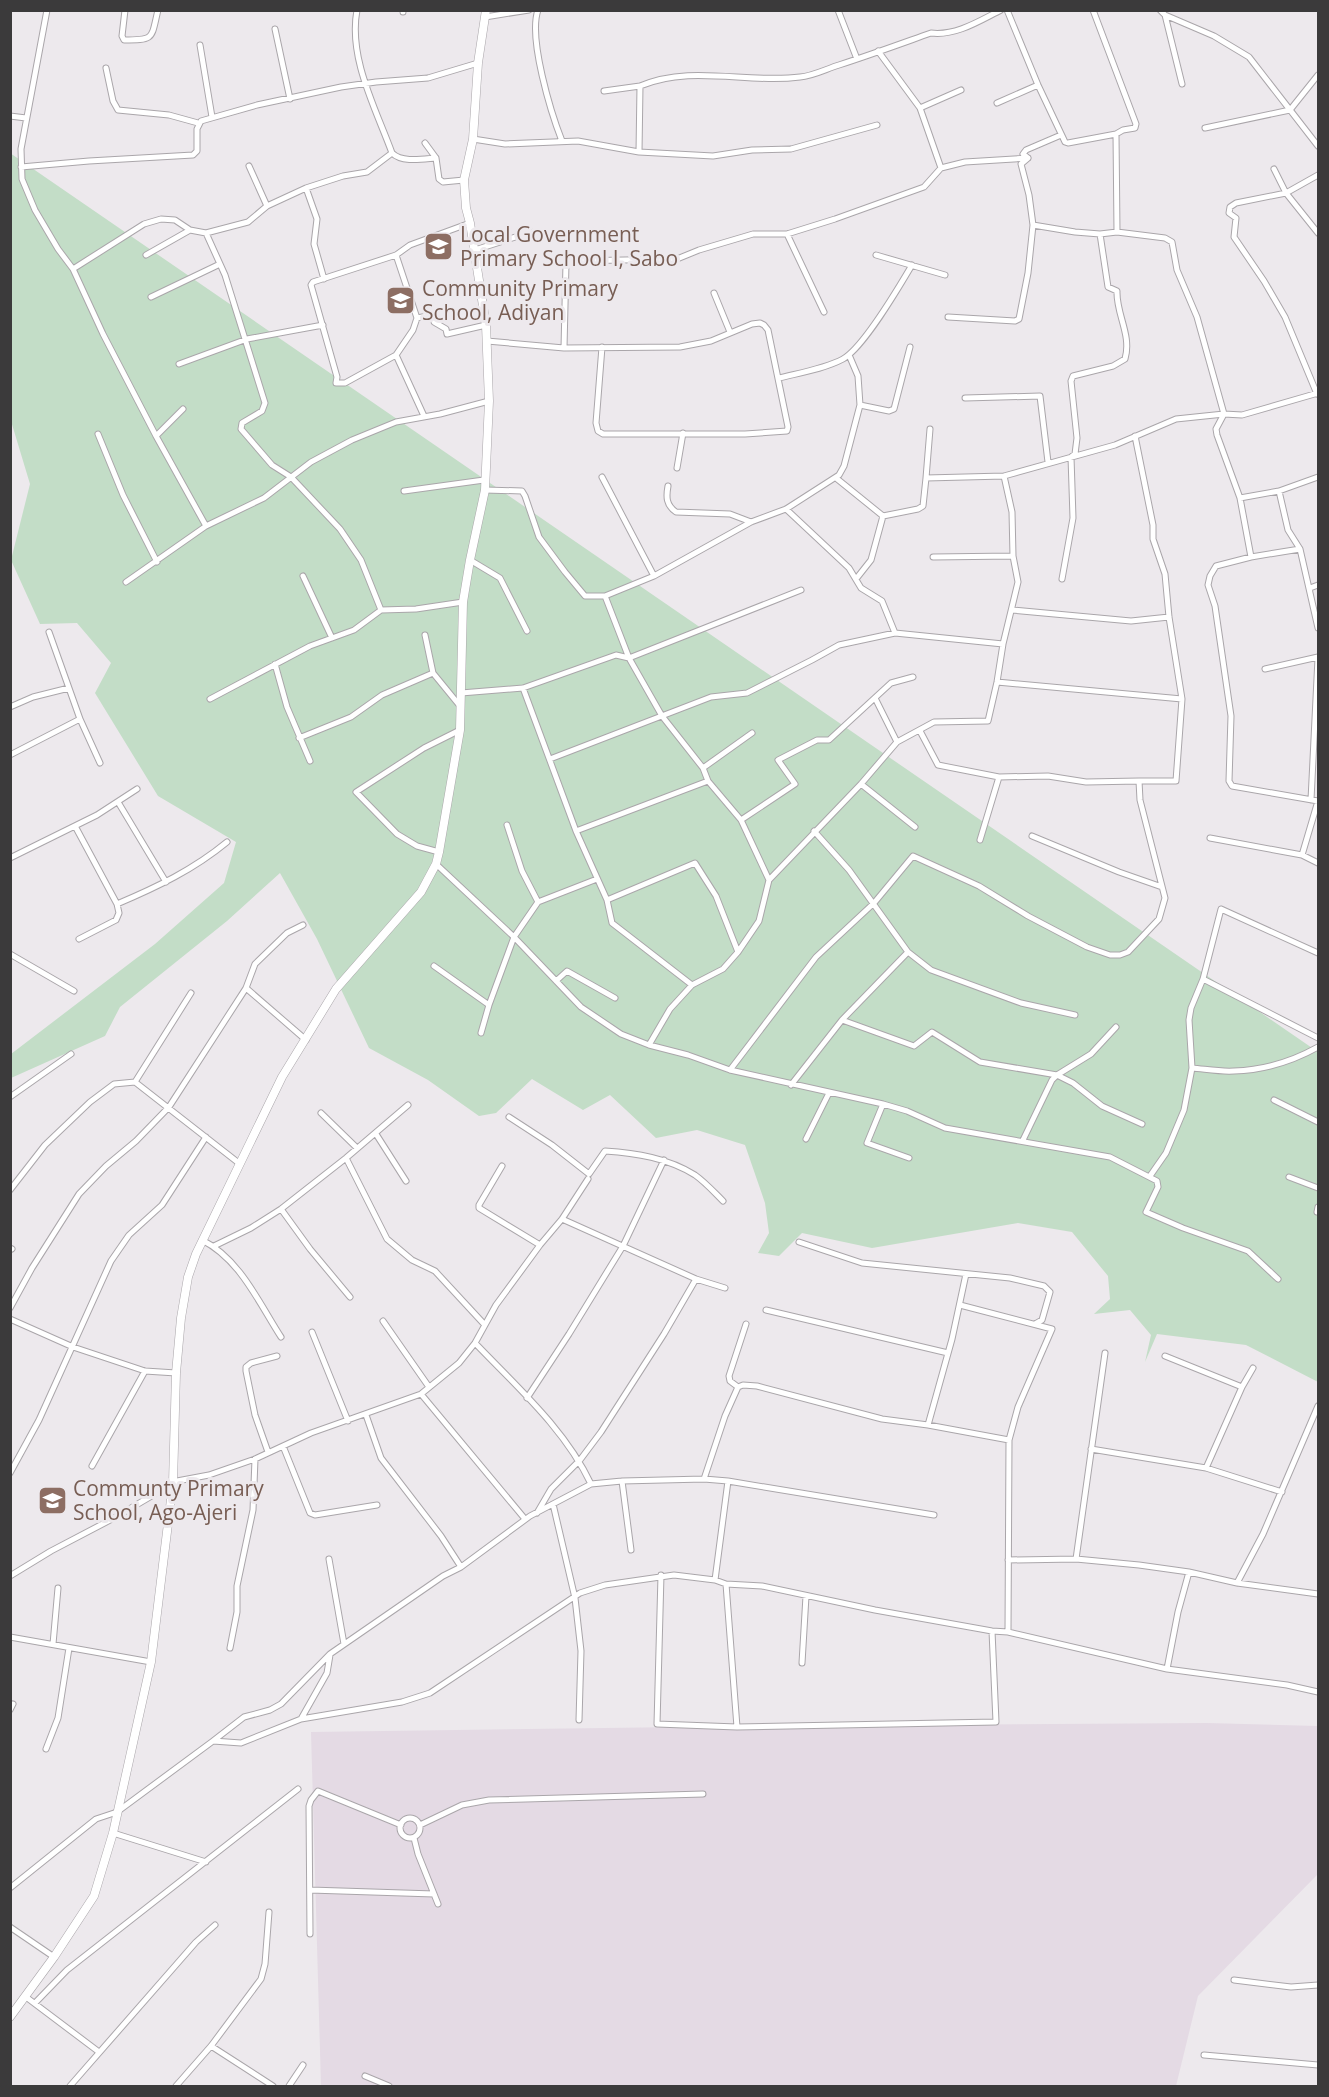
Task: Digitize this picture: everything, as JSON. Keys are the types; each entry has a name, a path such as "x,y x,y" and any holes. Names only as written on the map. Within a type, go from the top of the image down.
{"main road":[{"path":"10,2017 54,1957 93,1896 113,1833 151,1662 173,1484 176,1373 180,1327 186,1285 202,1240 282,1077 340,983 421,892 436,864 439,852 459,730 463,602 485,490 489,401 486,325 466,208 464,180 473,139 478,63 486,14"}],"street":[{"path":"47,10 26,118 21,167 25,186 35,210 73,269 103,334 156,436 207,526"},
{"path":"125,10 122,36 124,40 150,38 158,10"},
{"path":"357,10 356,40 360,72 392,153 396,157 406,159 436,158"},
{"path":"486,14 529,10"},
{"path":"538,10 536,37 549,105 561,141"},
{"path":"838,10 857,59"},
{"path":"604,91 640,86 669,77 715,75 757,78 800,77 931,33 948,34 1001,10"},
{"path":"1007,10 1038,85 1061,135 1068,143 1135,128 1135,120 1093,10"},
{"path":"1163,13 1182,84"},
{"path":"1163,13 1214,36 1249,57 1318,146"},
{"path":"275,29 290,99"},
{"path":"200,45 212,117"},
{"path":"878,51 920,108 941,168"},
{"path":"106,68 113,101 118,110 169,115 198,123 257,105 342,87 428,78 478,63"},
{"path":"1204,128 1290,110 1318,75"},
{"path":"997,103 1038,85"},
{"path":"639,152 640,86"},
{"path":"920,108 961,90"},
{"path":"10,116 26,118"},
{"path":"21,167 193,155 198,145 198,123"},
{"path":"473,139 505,144 561,141 595,143 639,152 713,156 752,150 790,149 877,125"},
{"path":"1116,134 1117,232"},
{"path":"1028,158 1023,154 1026,150 1061,135"},
{"path":"425,142 436,158 439,179 442,182 464,180"},
{"path":"73,269 144,224 161,219 175,220 190,230 206,233 248,222 267,206 306,188 344,176 367,172 392,153"},
{"path":"564,348 566,263 571,261 668,261 753,234 787,234 924,187 941,168 965,162 1028,158"},
{"path":"948,317 1015,321 1019,319 1028,273 1033,225 1029,195 1021,164 1028,158"},
{"path":"249,166 267,206"},
{"path":"1274,169 1286,193 1318,233"},
{"path":"926,478 1004,476 1114,445 1176,418 1224,414 1242,415 1318,393 1285,317 1234,237 1236,218 1229,213 1230,207 1236,203 1286,193 1318,175"},
{"path":"306,188 316,219 317,235 314,244 324,279"},
{"path":"396,255 417,318 413,330 396,355 345,383 336,383 337,377 311,285 313,282 396,255 410,245 470,223"},
{"path":"1033,225 1100,234 1117,232 1165,238 1172,242 1177,270 1197,317 1224,414 1216,429 1217,435 1240,498 1251,557"},
{"path":"146,255 190,230"},
{"path":"475,250 531,232"},
{"path":"206,233 220,264 247,339 265,403 262,411 242,423 241,429 272,465 291,477 340,529 361,560 381,610"},
{"path":"787,234 824,312"},
{"path":"1062,579 1073,518 1071,457 1075,454 1077,438 1071,381 1073,376 1113,366 1125,359 1128,349 1117,291 1108,287 1105,277 1100,234"},
{"path":"876,255 945,275"},
{"path":"151,297 220,264"},
{"path":"779,378 837,362 849,355 892,299 912,265"},
{"path":"714,293 730,332"},
{"path":"417,318 433,315 434,322 446,329 447,334 486,325"},
{"path":"487,341 564,348 602,347 680,347 711,341 759,323 765,325 768,330 779,378 787,431 745,434 603,434 598,431 596,423 602,347"},
{"path":"179,364 247,339 323,325"},
{"path":"860,405 889,411 894,409 910,347"},
{"path":"396,355 424,416"},
{"path":"485,490 522,491 536,530 565,572 585,596 605,596 654,576 751,522 786,509 836,478 844,466 860,405 858,376 849,355"},
{"path":"965,398 1040,396 1048,462"},
{"path":"126,582 207,526 264,498 311,462 352,440 396,422 440,414 489,401"},
{"path":"156,436 183,409"},
{"path":"884,516 923,506 930,429"},
{"path":"677,468 683,433"},
{"path":"98,434 123,495 157,562"},
{"path":"920,731 938,765 999,777 1048,777 1086,782 1176,781 1182,699 1169,617 1165,574 1153,539 1153,525 1135,436"},
{"path":"649,1045 670,1009 692,986 723,969 738,952 759,921 769,880 861,784 897,742 934,722 988,722 1018,582 1013,556 1012,512 1004,476"},
{"path":"602,477 654,576"},
{"path":"836,478 884,516"},
{"path":"1240,498 1280,490 1318,478"},
{"path":"404,491 484,480"},
{"path":"668,486 666,498 668,504 676,512 730,514 751,522"},
{"path":"1280,490 1288,530 1300,549 1318,628"},
{"path":"786,509 849,568 861,588 882,601 895,633"},
{"path":"856,579 871,560 884,516"},
{"path":"1300,549 1251,557 1216,566 1209,576 1208,585 1215,606 1231,716 1229,781 1232,786 1316,800"},
{"path":"933,557 1013,556"},
{"path":"470,560 500,578 527,631"},
{"path":"303,576 332,638"},
{"path":"1310,588 1318,585"},
{"path":"461,693 522,688 616,654 630,658 801,590"},
{"path":"605,596 630,658 662,716 703,768 708,781 741,820 769,880"},
{"path":"210,699 310,646 354,630 381,610 416,609 463,602"},
{"path":"1012,610 1131,621 1169,617"},
{"path":"49,632 80,718 100,763"},
{"path":"550,759 711,697 747,693 838,645 895,633 1003,644"},
{"path":"425,635 433,674 460,706"},
{"path":"1265,669 1318,658 1316,800 1302,855"},
{"path":"275,664 287,707 310,761"},
{"path":"299,738 351,717 381,695 433,674"},
{"path":"741,820 795,784 778,760 817,740 829,740 891,683 913,677"},
{"path":"997,682 1182,699"},
{"path":"10,706 33,697 69,688"},
{"path":"522,688 576,831 607,900 612,923 692,986"},
{"path":"875,698 897,742"},
{"path":"10,755 80,718"},
{"path":"439,852 417,846 397,834 356,792 424,748 459,730"},
{"path":"703,768 752,734"},
{"path":"980,840 999,777"},
{"path":"576,831 708,781"},
{"path":"730,1070 816,957 874,903 913,856 978,886 1028,916 1096,951 1110,955 1128,952 1159,919 1166,898 1140,800 1139,781"},
{"path":"861,784 915,827"},
{"path":"10,858 75,826 137,789"},
{"path":"118,802 166,882"},
{"path":"507,825 522,871 538,902"},
{"path":"75,826 117,904 119,916 116,920 79,939"},
{"path":"814,831 849,870 908,952 931,970 1021,1003 1075,1015"},
{"path":"1032,836 1162,887"},
{"path":"1210,838 1302,855 1318,863"},
{"path":"117,904 166,882 201,862 227,842"},
{"path":"607,900 695,863 716,896 738,952"},
{"path":"436,864 514,938 581,1007 621,1034 730,1070 883,1104 907,1111 945,1128 1110,1157 1157,1181 1158,1187 1146,1212 1248,1251 1278,1279"},
{"path":"481,1033 514,938 538,902 597,879"},
{"path":"1150,1176 1166,1153 1184,1110 1192,1068 1189,1020 1191,1008 1203,979 1221,909 1318,953"},
{"path":"10,1308 32,1268 79,1194 169,1107 246,988 255,964 287,933 303,925"},
{"path":"791,1085 842,1020 908,952"},
{"path":"10,954 74,991"},
{"path":"434,966 489,1005"},
{"path":"556,981 567,971 615,998"},
{"path":"1203,979 1318,1036"},
{"path":"246,988 306,1040"},
{"path":"135,1082 191,993"},
{"path":"842,1020 914,1046 932,1032 980,1062 1057,1075 1073,1083 1102,1106 1142,1124"},
{"path":"1023,1140 1047,1088 1057,1075 1090,1054 1116,1027"},
{"path":"1192,1068 1233,1071 1270,1066 1303,1056 1318,1047"},
{"path":"10,1097 71,1054"},
{"path":"10,1190 39,1151 90,1102 114,1084 135,1082 240,1164"},
{"path":"806,1139 829,1093"},
{"path":"1274,1100 1318,1122"},
{"path":"883,1104 867,1143 909,1158"},
{"path":"214,1246 251,1228 280,1209 408,1106"},
{"path":"321,1113 357,1148"},
{"path":"509,1117 552,1145 589,1174 605,1151 626,1152 664,1160 696,1176 723,1201"},
{"path":"375,1134 406,1181"},
{"path":"10,1473 39,1420 111,1261 129,1235 162,1205 206,1137"},
{"path":"346,1158 387,1239 412,1260 435,1271 484,1324"},
{"path":"527,1398 623,1246 664,1160"},
{"path":"502,1166 479,1208 540,1245"},
{"path":"1289,1177 1318,1188"},
{"path":"10,1576 173,1484 189,1478 209,1475 255,1459 311,1433 421,1394 459,1363 475,1343 484,1324 588,1179"},
{"path":"280,1209 350,1297"},
{"path":"561,1219 696,1279 725,1288"},
{"path":"202,1240 214,1246 237,1268 281,1337"},
{"path":"798,1242 862,1263 1010,1278 1044,1286 1050,1292 1042,1320 1035,1324"},
{"path":"928,1425 948,1353 966,1274"},
{"path":"536,1514 551,1489 580,1460 601,1432 664,1334 696,1279"},
{"path":"960,1305 1052,1329 1018,1407 1010,1440 1008,1632"},
{"path":"766,1310 948,1353"},
{"path":"10,1319 73,1347 144,1371 176,1373"},
{"path":"383,1321 429,1387"},
{"path":"738,1387 730,1381 729,1376 746,1324"},
{"path":"312,1332 348,1421"},
{"path":"475,1343 560,1435 580,1460 591,1484"},
{"path":"1076,1559 1106,1353"},
{"path":"268,1452 255,1415 246,1366 277,1356"},
{"path":"1164,1356 1242,1387"},
{"path":"1206,1468 1242,1387 1253,1368"},
{"path":"92,1466 144,1371"},
{"path":"704,1479 725,1416 738,1387 743,1385 757,1386 882,1419 1010,1440"},
{"path":"421,1394 525,1519"},
{"path":"1238,1583 1282,1492 1318,1406"},
{"path":"366,1415 381,1458 441,1536 461,1567"},
{"path":"283,1446 310,1513 315,1515 345,1511 377,1504"},
{"path":"1091,1449 1206,1468 1282,1492"},
{"path":"230,1648 237,1612 237,1586 253,1510 255,1459"},
{"path":"10,1888 96,1819 117,1812 244,1717 270,1710 281,1704 330,1654 344,1644 443,1576 461,1567 525,1519 591,1484 704,1479 728,1481 933,1515"},
{"path":"622,1481 631,1550"},
{"path":"715,1580 728,1481"},
{"path":"553,1504 575,1598 581,1651 579,1720"},
{"path":"329,1559 344,1644"},
{"path":"1008,1560 1076,1559 1139,1565 1189,1572 1238,1583 1318,1594"},
{"path":"1167,1669 1178,1612 1189,1572"},
{"path":"661,1575 657,1724 736,1727 996,1722 992,1631"},
{"path":"213,1741 241,1743 301,1719 402,1702 430,1693 580,1593 605,1585 661,1575 715,1580 726,1584 762,1586 992,1631 1008,1632 1167,1669 1287,1685 1318,1692"},
{"path":"726,1584 736,1727"},
{"path":"53,1644 58,1588"},
{"path":"802,1663 806,1596"},
{"path":"10,1637 151,1662"},
{"path":"46,1749 58,1718 69,1648"},
{"path":"301,1719 327,1673 330,1654"},
{"path":"35,2003 67,1970 298,1790"},
{"path":"310,1934 309,1806 318,1791 401,1825"},
{"path":"420,1825 462,1805 489,1800 703,1794"},
{"path":"410,1818 416,1820 420,1825 419,1834 414,1838 405,1837 401,1832 404,1820 410,1818"},
{"path":"113,1833 206,1862"},
{"path":"414,1838 438,1904"},
{"path":"310,1890 434,1894"},
{"path":"176,2086 211,2046 261,1979 265,1964 268,1912"},
{"path":"70,2086 196,1942 215,1925"},
{"path":"10,1927 54,1957"},
{"path":"1234,1980 1291,1987 1318,1985"},
{"path":"26,1997 99,2052"},
{"path":"211,2046 273,2086"},
{"path":"1204,2055 1318,2065"},
{"path":"289,2086 303,2065"},
{"path":"365,2076 389,2086"}],"shaded area":[{"path":"1207,1723 1318,1726 1318,1874 1198,1996 1176,2086 321,2086 311,1732"}],"green space":[{"path":"10,153 1318,1052 1318,1382 1246,1345 1157,1334 1145,1362 1151,1335 1130,1310 1094,1314 1110,1299 1108,1276 1072,1232 1018,1223 872,1248 802,1233 779,1256 758,1253 769,1233 765,1203 745,1145 697,1130 656,1138 610,1095 583,1110 532,1079 496,1113 479,1116 428,1080 369,1048 317,939 280,873 227,921 120,1007 105,1036 11,1078 11,1054 155,944 224,883 236,842 158,796 95,693 111,663 77,623 40,624 11,560 30,484 11,421"}],"place":[{"name":"Local Government Primary School I, Sabo","path":"439,246"},
{"name":"Community Primary School, Adiyan","path":"401,300"},
{"name":"Communty Primary School, Ago-Ajeri","path":"52,1500"}]}
